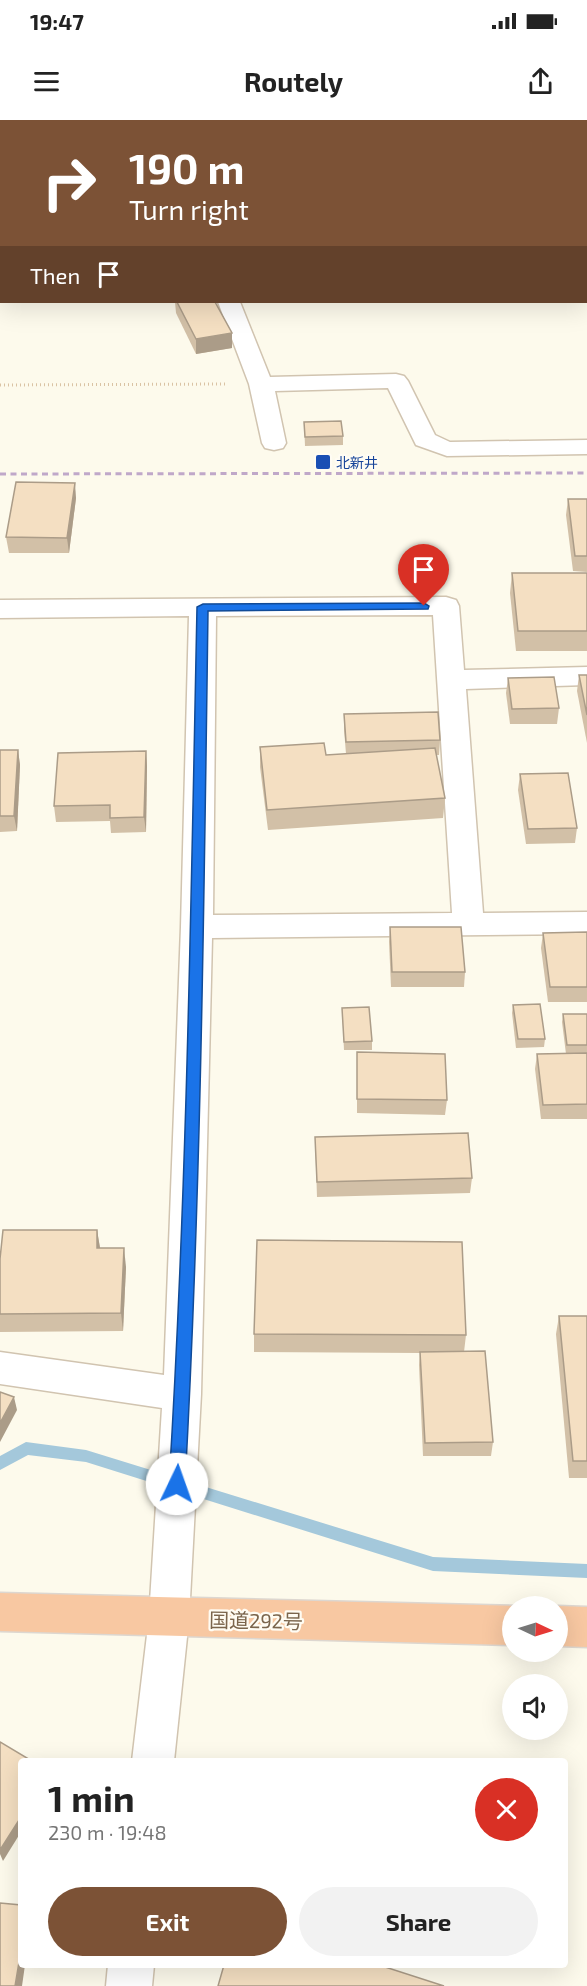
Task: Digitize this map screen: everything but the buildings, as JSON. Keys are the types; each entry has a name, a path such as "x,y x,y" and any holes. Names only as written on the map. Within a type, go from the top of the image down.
{"highway":[{"name":"国道292号","path":"0,1612 502,1625"},
{"path":"568,1626 587,1627"}],"street":[{"path":"229,303 261,384 274,443"},
{"path":"261,384 396,381 425,440 447,449 587,447"},
{"path":"0,609 446,606 468,923"},
{"path":"153,1758 169,1618 182,1394 197,927 203,607"},
{"path":"452,680 587,676"},
{"path":"197,927 587,923"},
{"path":"0,1368 182,1394"},
{"path":"129,1986 131,1968"}],"path":[{"path":"0,385 261,384"}],"waterway":[{"path":"0,1464 26,1448 86,1456 433,1564 587,1571"}],"railway":[{"path":"0,474 587,473"}],"place":[{"name":"北新井","path":"323,462"}],"route":[{"path":"177,1484 197,927 203,607 424,606"}]}
